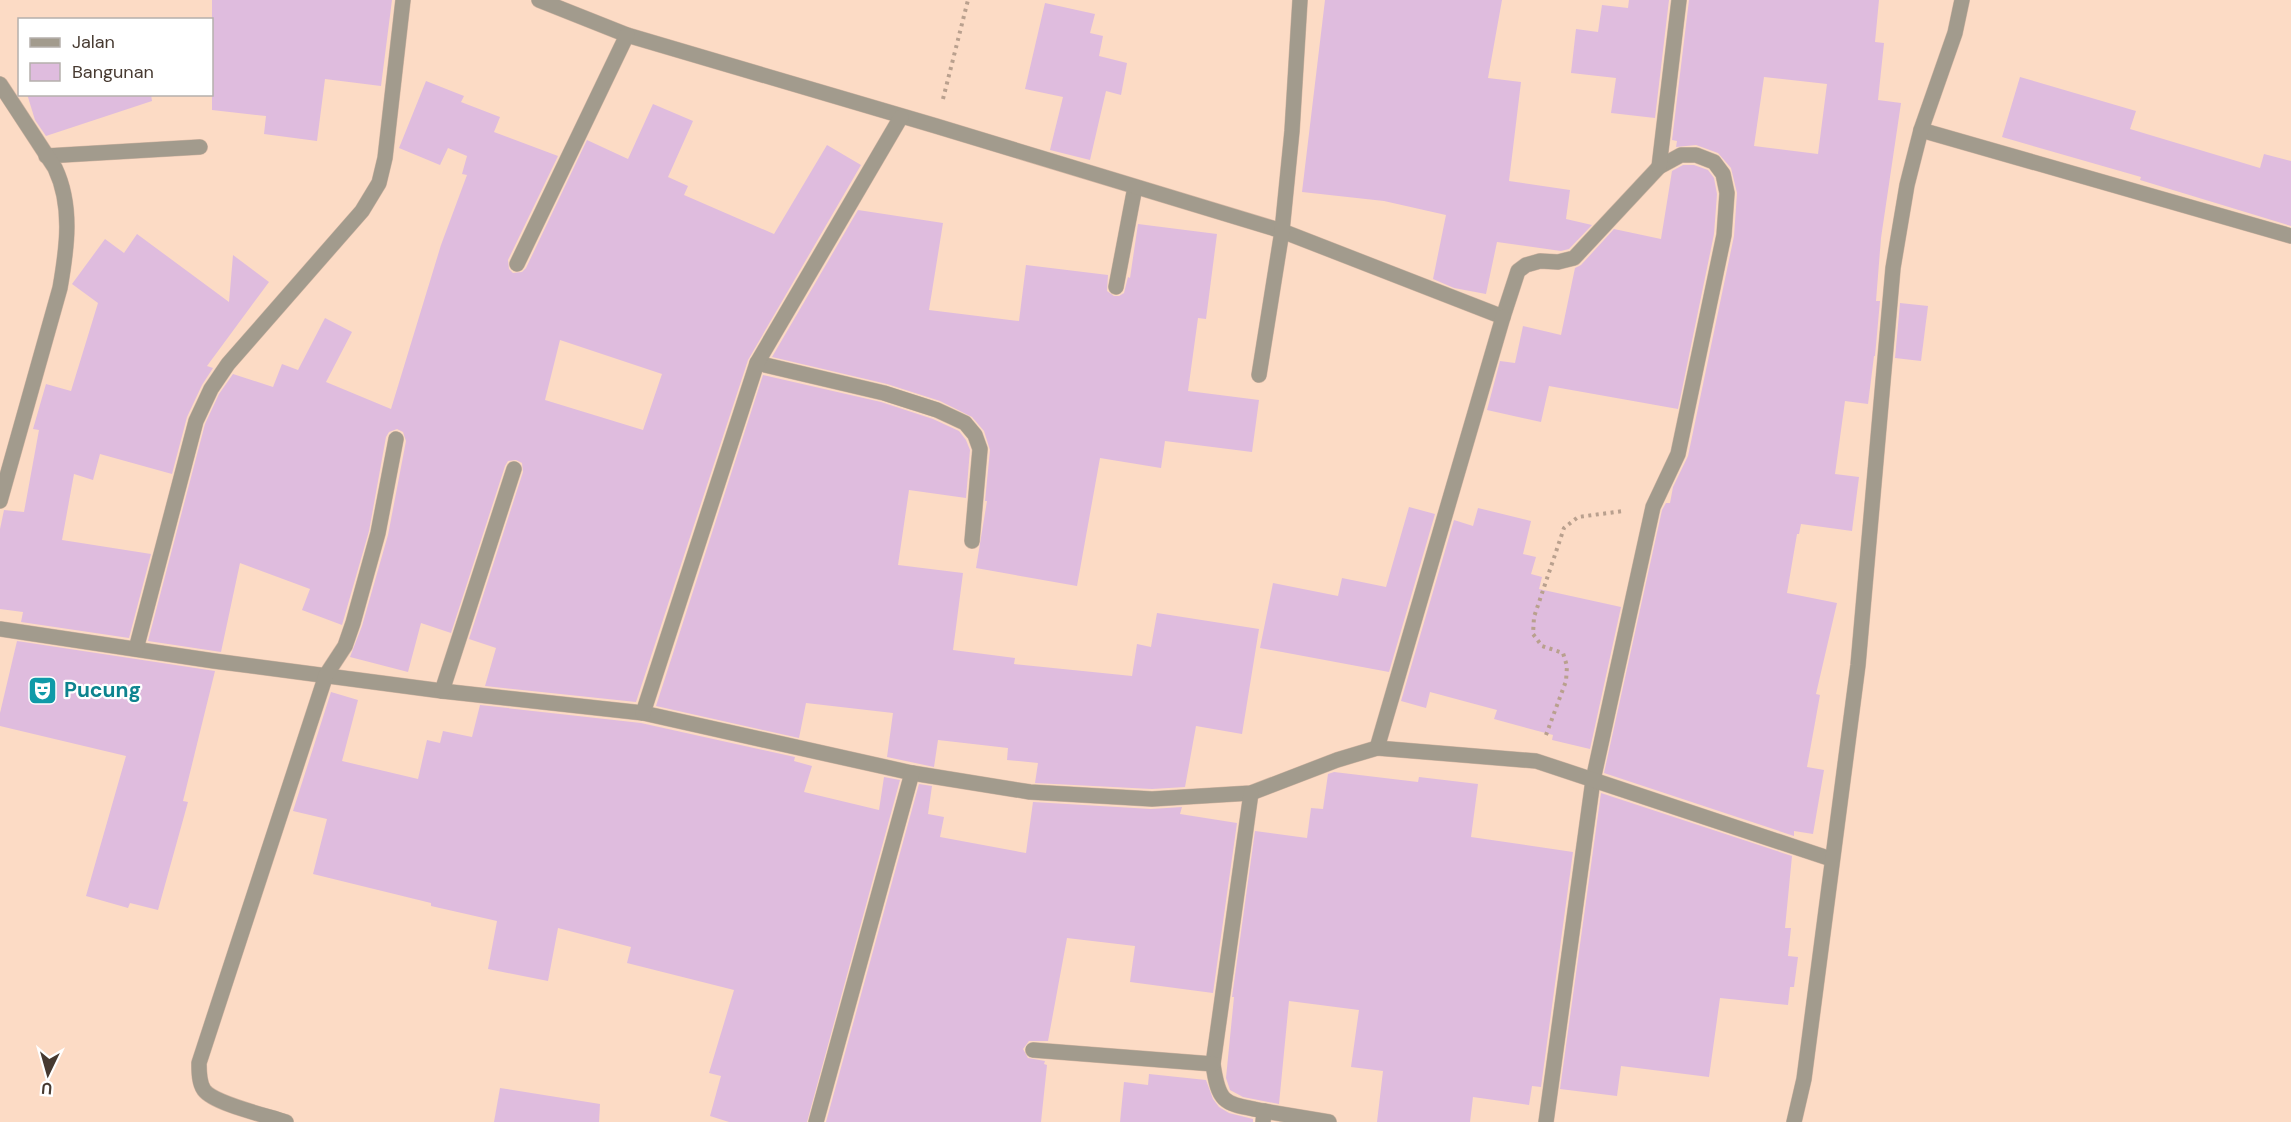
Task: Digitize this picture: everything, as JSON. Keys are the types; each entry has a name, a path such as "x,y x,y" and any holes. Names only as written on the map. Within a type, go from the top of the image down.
{"street":[{"path":"136,649 196,421 211,389 228,364 362,211 379,183 386,158 403,0"},
{"path":"538,0 627,36 936,126 1282,231 1503,317"},
{"path":"1259,375 1282,231 1292,131 1300,0"},
{"path":"1659,167 1679,0"},
{"path":"1794,1122 1804,1079 1858,665 1893,268 1906,185 1921,130 1955,33 1962,0"},
{"path":"517,264 627,36"},
{"path":"0,84 61,182 68,218 66,255 60,288 0,501"},
{"path":"643,713 757,363 901,117"},
{"path":"1921,130 2291,236"},
{"path":"46,156 200,147"},
{"path":"1377,748 1518,271 1526,265 1540,261 1558,262 1574,258 1659,167 1681,155 1696,156 1714,162 1723,174 1727,193 1724,235 1678,454 1653,507 1593,780 1546,1122"},
{"path":"1116,287 1135,187"},
{"path":"757,363 884,393 937,410 965,423 975,435 980,449 972,541"},
{"path":"286,1122 214,1099 204,1090 199,1076 199,1063 326,675 345,646 353,623 378,533 396,439"},
{"path":"441,691 514,469"},
{"path":"0,629 441,691 643,713 912,773 1030,792 1141,798 1251,793 1337,760 1377,748 1536,761 1831,859"},
{"path":"816,1122 912,773"},
{"path":"1251,793 1213,1064 1216,1087 1223,1099 1232,1105 1264,1117 1329,1122"},
{"path":"1033,1050 1213,1064"}],"path":[{"path":"936,126 968,0"},
{"path":"1536,761 1566,681 1568,666 1563,653 1542,646 1533,634 1534,617 1564,528 1578,518 1653,507"}],"building":[{"path":"212,0 392,0 381,86 325,79 317,141 264,134 266,116 212,110"},
{"path":"1325,0 1502,0 1488,78 1521,82 1509,181 1570,190 1566,219 1592,225 1569,249 1561,251 1497,242 1486,294 1454,288 1433,279 1446,215 1384,201 1302,192"},
{"path":"1629,0 1669,0 1655,118 1611,113 1616,78 1571,73 1576,29 1598,32 1602,5 1628,8"},
{"path":"1689,0 1879,0 1875,42 1884,43 1878,100 1901,103 1881,238 1876,301 1880,301 1868,404 1845,401 1835,474 1859,477 1852,531 1801,524 1799,534 1797,534 1787,593 1837,603 1816,694 1820,695 1807,767 1824,770 1813,834 1794,831 1794,836 1604,773 1662,510 1666,503 1670,503 1673,487 1688,456 1734,236 1737,193 1731,168 1718,153 1696,145 1676,147 1677,141 1672,140","holes":["1764,77 1827,84 1818,154 1754,146"]},
{"path":"1045,3 1095,14 1090,33 1103,36 1099,56 1127,63 1121,95 1106,91 1090,160 1050,150 1063,97 1025,89"},
{"path":"2020,77 2136,111 2130,129 2260,168 2264,154 2291,161 2291,226 2140,180 2141,177 2002,137"},
{"path":"426,81 464,96 461,102 500,117 494,132 558,156 508,260 509,269 513,273 522,272 526,268 587,140 628,159 653,104 693,121 668,177 688,186 684,195 774,234 827,145 861,165 748,360 636,702 485,686 496,648 469,639 523,472 522,463 516,460 508,461 505,466 451,633 421,623 408,672 350,657 362,626 388,535 406,441 403,432 397,429 389,432 386,437 369,531 342,625 302,610 310,589 240,563 221,652 148,641 205,424 219,394 233,374 273,387 282,364 298,370 325,318 352,332 326,382 391,409 441,245 467,175 462,174 467,156 448,148 440,165 399,148","holes":["560,340 662,374 643,430 545,400"]},
{"path":"28,96 151,96 152,101 46,136 35,120"},
{"path":"1683,165 1694,165 1708,170 1714,178 1717,194 1714,234 1678,409 1549,386 1541,422 1487,410 1500,361 1515,363 1523,326 1561,335 1575,268 1581,265 1614,229 1661,239 1672,171"},
{"path":"858,210 943,223 929,310 1019,321 1026,265 1108,275 1107,291 1114,296 1119,296 1124,293 1128,277 1130,278 1138,224 1217,234 1206,319 1198,318 1188,391 1259,400 1252,452 1165,441 1161,468 1100,458 1077,586 976,568 987,501 985,501 990,450 984,431 972,417 940,401 887,384 772,357"},
{"path":"137,234 229,302 233,255 269,282 207,366 213,368 187,417 172,474 100,454 93,480 74,474 62,540 151,554 129,638 21,622 23,612 0,609 0,529 4,510 24,512 39,430 33,429 46,384 71,391 98,303 72,284 105,239 124,253"},
{"path":"1900,303 1928,306 1921,361 1895,358"},
{"path":"763,375 881,402 933,419 959,431 966,440 970,450 966,498 909,490 898,565 963,573 953,650 1015,658 1014,664 1132,676 1137,644 1151,647 1157,613 1259,629 1242,734 1196,726 1185,787 1152,789 1035,783 1038,763 1007,760 1008,748 938,740 934,767 887,757 893,713 806,703 799,738 656,706"},
{"path":"1409,507 1435,514 1389,672 1260,648 1273,583 1338,596 1342,578 1386,587"},
{"path":"1478,508 1531,521 1523,554 1536,557 1531,574 1542,577 1539,589 1621,607 1590,749 1552,740 1553,735 1494,719 1497,710 1430,692 1426,708 1401,701 1454,520 1473,526"},
{"path":"17,641 215,671 183,801 188,802 158,910 130,903 128,908 86,896 126,756 0,726 0,713"},
{"path":"331,692 358,700 342,761 418,779 427,740 440,743 443,731 472,737 480,705 641,723 795,757 794,761 812,766 804,792 879,810 884,777 900,780 807,1122 729,1122 710,1116 721,1076 709,1073 734,990 627,963 631,947 558,928 548,981 488,969 497,921 431,906 431,903 313,874 327,819 293,811"},
{"path":"1334,772 1418,782 1419,777 1478,784 1471,837 1573,852 1541,1087 1532,1086 1529,1105 1473,1097 1470,1122 1377,1122 1383,1071 1351,1067 1359,1010 1289,1001 1279,1104 1243,1097 1230,1090 1226,1078 1234,997 1232,997 1255,831 1307,838 1311,808 1323,809 1328,774"},
{"path":"919,784 932,786 928,814 944,817 940,837 1026,853 1033,802 1151,809 1182,807 1180,814 1237,823 1213,993 1130,982 1135,946 1067,938 1048,1041 1029,1041 1023,1049 1028,1058 1045,1061 1044,1064 1047,1065 1041,1122 826,1122"},
{"path":"1601,793 1792,856 1785,928 1791,928 1788,956 1798,957 1794,987 1790,987 1788,1005 1720,998 1709,1077 1621,1066 1617,1096 1560,1089"},
{"path":"1149,1074 1206,1080 1213,1099 1219,1107 1229,1113 1253,1119 1253,1122 1120,1122 1124,1082 1148,1085"},
{"path":"500,1088 600,1104 599,1122 494,1122"}],"place":[{"name":"Pucung","path":"43,690"}]}
